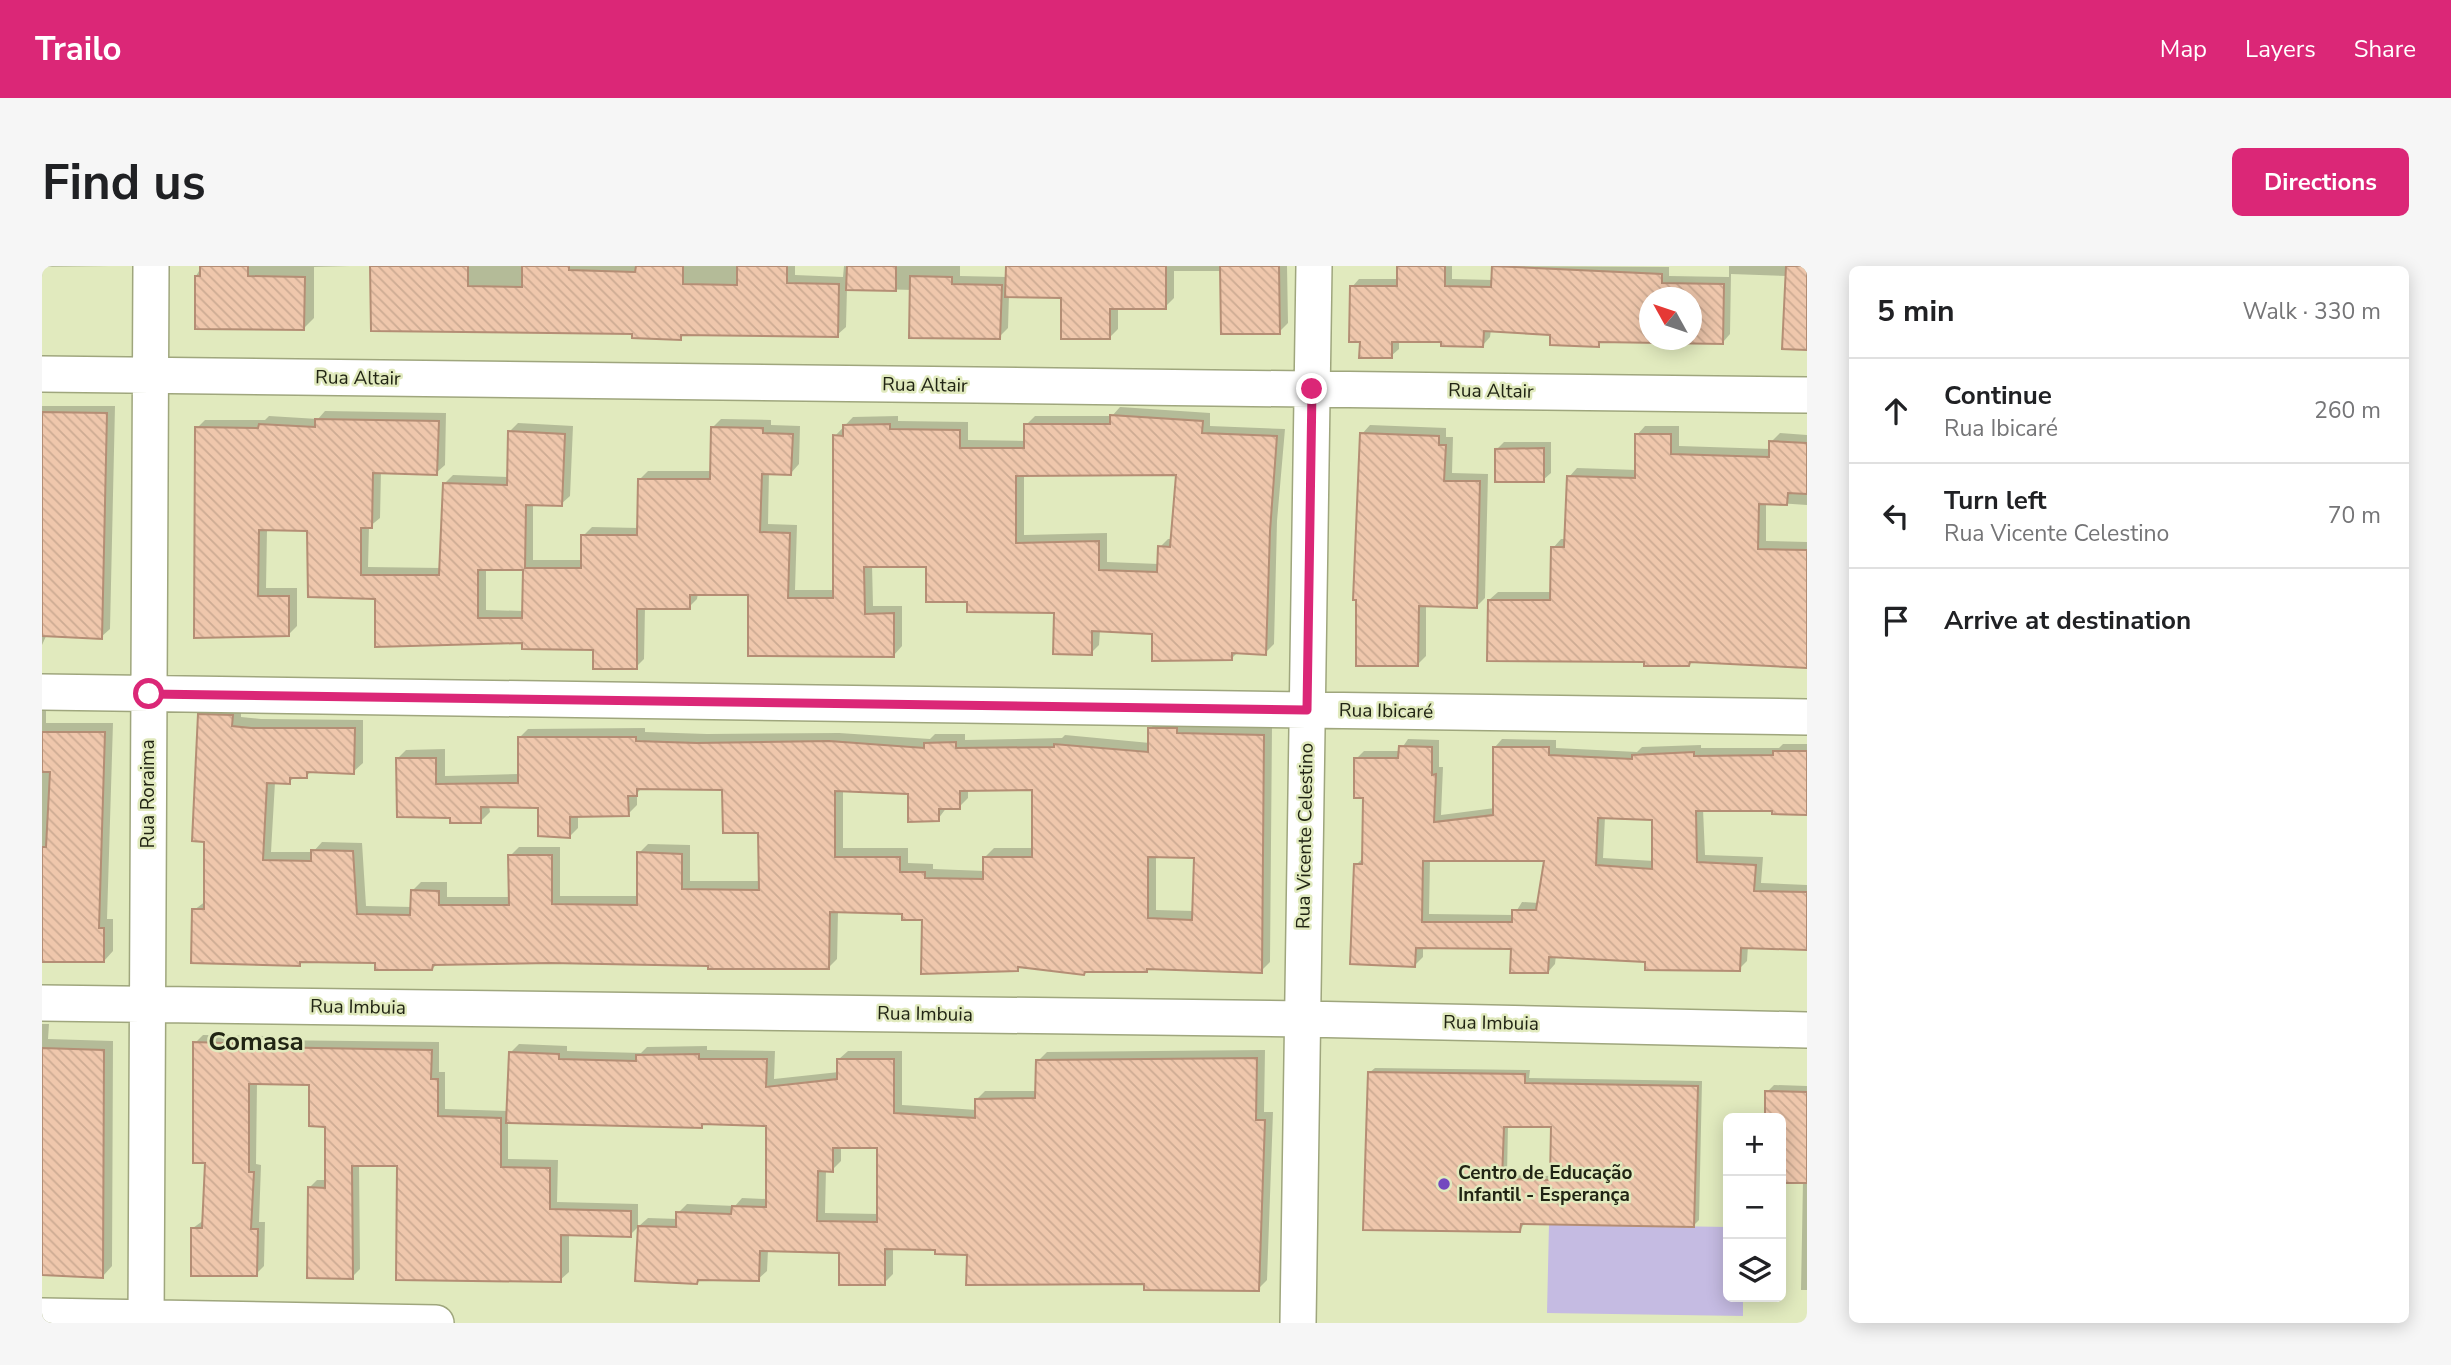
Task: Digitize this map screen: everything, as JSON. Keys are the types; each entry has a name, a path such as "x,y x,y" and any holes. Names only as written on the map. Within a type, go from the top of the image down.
{"street":[{"name":"Rua Roraima","path":"146,1320 151,266"},
{"name":"Rua Vicente Celestino","path":"1298,1323 1314,266"},
{"name":"Rua Altair","path":"42,374 1807,395"},
{"name":"Rua Ibicaré","path":"42,692 1807,717"},
{"name":"Rua Imbuia","path":"42,1003 1303,1019 1807,1030"},
{"path":"42,1316 146,1320 436,1323"}],"shaded area":[{"path":"1549,1224 1723,1227 1723,1302 1743,1302 1743,1316 1547,1313"}],"building":[{"path":"200,266 248,266 248,276 305,277 304,330 195,329 195,276 200,276"},
{"path":"370,266 468,266 468,286 522,287 522,266 569,266 569,270 635,272 636,266 683,266 683,284 737,285 737,266 787,266 787,283 839,284 838,337 681,335 681,340 632,338 632,334 371,331"},
{"path":"847,266 896,266 896,291 846,290"},
{"path":"1006,266 1166,266 1166,309 1110,309 1110,339 1061,339 1061,298 1005,297"},
{"path":"1220,266 1279,266 1280,334 1221,334"},
{"path":"1397,266 1445,266 1445,286 1491,287 1492,266 1662,274 1662,283 1724,284 1723,344 1702,344 1702,287 1639,287 1639,343 1599,342 1599,347 1550,345 1550,335 1484,331 1483,347 1441,346 1441,342 1392,342 1392,358 1359,358 1360,342 1349,342 1350,286 1397,286"},
{"path":"1786,266 1807,266 1807,350 1782,349"},
{"path":"910,276 952,277 952,284 1002,285 1000,339 909,338"},
{"path":"42,412 107,413 102,639 42,636"},
{"path":"1110,415 1203,421 1202,433 1277,436 1270,531 1266,655 1232,653 1232,660 1152,661 1152,634 1092,631 1092,655 1053,654 1054,613 967,612 967,602 926,602 926,567 864,567 865,614 894,613 894,657 748,656 748,595 690,595 690,609 637,609 637,669 593,669 593,650 522,649 522,643 375,647 375,599 308,597 307,531 259,530 258,596 289,596 289,636 194,638 195,427 258,428 259,424 315,427 315,419 439,421 437,475 373,473 372,528 361,528 361,575 439,575 443,483 507,485 508,431 565,434 562,506 526,505 525,568 581,568 581,535 637,535 638,479 710,479 711,427 763,428 763,433 793,434 791,475 762,474 760,532 790,533 788,598 833,598 833,435 843,436 843,425 890,424 890,429 960,430 960,448 1024,448 1024,424 1110,424","holes":["1176,475 1170,547 1158,546 1157,572 1099,570 1099,541 1016,543 1016,476","478,570 523,570 522,618 478,618"]},
{"path":"1360,433 1439,436 1439,445 1446,445 1444,481 1480,481 1477,608 1419,606 1418,666 1356,666 1356,600 1353,600"},
{"path":"1635,434 1671,434 1671,454 1769,457 1769,441 1807,443 1807,494 1788,493 1787,505 1759,504 1758,549 1807,550 1807,668 1690,662 1689,666 1644,666 1644,662 1487,661 1488,600 1550,600 1551,547 1564,547 1567,476 1635,478"},
{"path":"1544,448 1544,482 1495,482 1495,449"},
{"path":"198,714 233,715 232,726 251,728 355,728 354,774 307,772 307,778 290,778 290,784 267,783 263,860 311,861 311,850 353,851 357,914 410,915 411,890 439,891 439,905 509,905 508,855 552,855 552,904 637,905 637,852 682,854 682,889 759,890 758,833 723,833 722,790 637,789 637,796 628,796 629,816 570,817 570,838 538,836 538,808 481,807 481,823 450,823 450,818 397,817 396,758 436,758 436,784 518,783 518,737 636,737 636,741 697,743 829,741 924,748 924,743 956,742 956,748 1054,747 1054,744 1148,752 1148,728 1177,728 1177,733 1264,735 1262,973 1147,969 1147,972 1085,972 1084,975 1018,967 1018,971 921,974 922,920 902,920 902,914 830,912 829,969 708,969 708,966 550,963 433,965 432,970 375,970 375,963 300,962 300,966 191,963 192,909 204,909 204,842 192,841","holes":["1032,790 1032,857 983,857 983,879 925,878 925,872 900,872 900,857 835,857 835,791 908,794 908,822 939,821 939,809 960,809 960,791","1148,857 1194,858 1192,920 1148,918"]},
{"path":"42,732 105,732 99,928 104,928 104,962 42,962 42,847 46,847 50,772 42,772"},
{"path":"1399,746 1432,747 1432,775 1436,774 1434,822 1493,815 1493,747 1549,747 1549,755 1632,759 1632,755 1694,752 1694,756 1773,755 1773,751 1807,751 1807,815 1772,814 1772,811 1696,811 1697,862 1756,865 1754,891 1807,892 1807,950 1741,948 1740,971 1645,970 1645,962 1549,957 1548,973 1510,973 1511,949 1416,948 1415,967 1350,964 1354,864 1362,864 1363,798 1354,798 1354,758 1398,758","holes":["1598,818 1652,820 1652,869 1596,865","1423,861 1544,861 1536,910 1512,910 1512,922 1422,922"]},
{"path":"193,1042 258,1044 258,1047 432,1050 431,1079 438,1079 438,1116 501,1118 501,1167 550,1168 550,1209 631,1211 631,1237 561,1235 561,1282 396,1280 397,1166 352,1166 353,1279 307,1278 308,1187 325,1188 325,1127 309,1126 309,1085 249,1084 249,1172 254,1172 251,1229 258,1229 257,1276 191,1276 191,1228 202,1228 205,1163 193,1163"},
{"path":"42,1048 104,1050 103,1278 42,1275"},
{"path":"509,1052 559,1054 559,1059 636,1061 636,1055 699,1054 699,1059 767,1059 766,1087 837,1079 837,1059 894,1059 894,1113 975,1118 975,1099 1035,1098 1036,1060 1257,1058 1256,1120 1265,1120 1259,1291 1144,1290 1144,1284 966,1285 967,1255 935,1254 935,1250 885,1249 885,1285 839,1285 839,1253 760,1251 759,1281 698,1280 697,1284 635,1281 638,1226 676,1227 676,1212 731,1214 732,1206 766,1207 766,1126 702,1124 702,1128 506,1123","holes":["833,1148 877,1148 877,1222 817,1221 818,1171 833,1172"]},
{"path":"1368,1072 1525,1074 1525,1083 1698,1086 1694,1227 1521,1224 1520,1232 1363,1230","holes":["1504,1127 1551,1127 1550,1180 1502,1179"]},
{"path":"1765,1091 1807,1092 1807,1183 1786,1183 1786,1113 1765,1113"}],"place":[{"name":"Centro de Educação Infantil - Esperança","path":"1444,1184"}],"district":[{"name":"Comasa","path":"256,1041"}],"route":[{"path":"149,694 1307,710 1312,389"}]}
